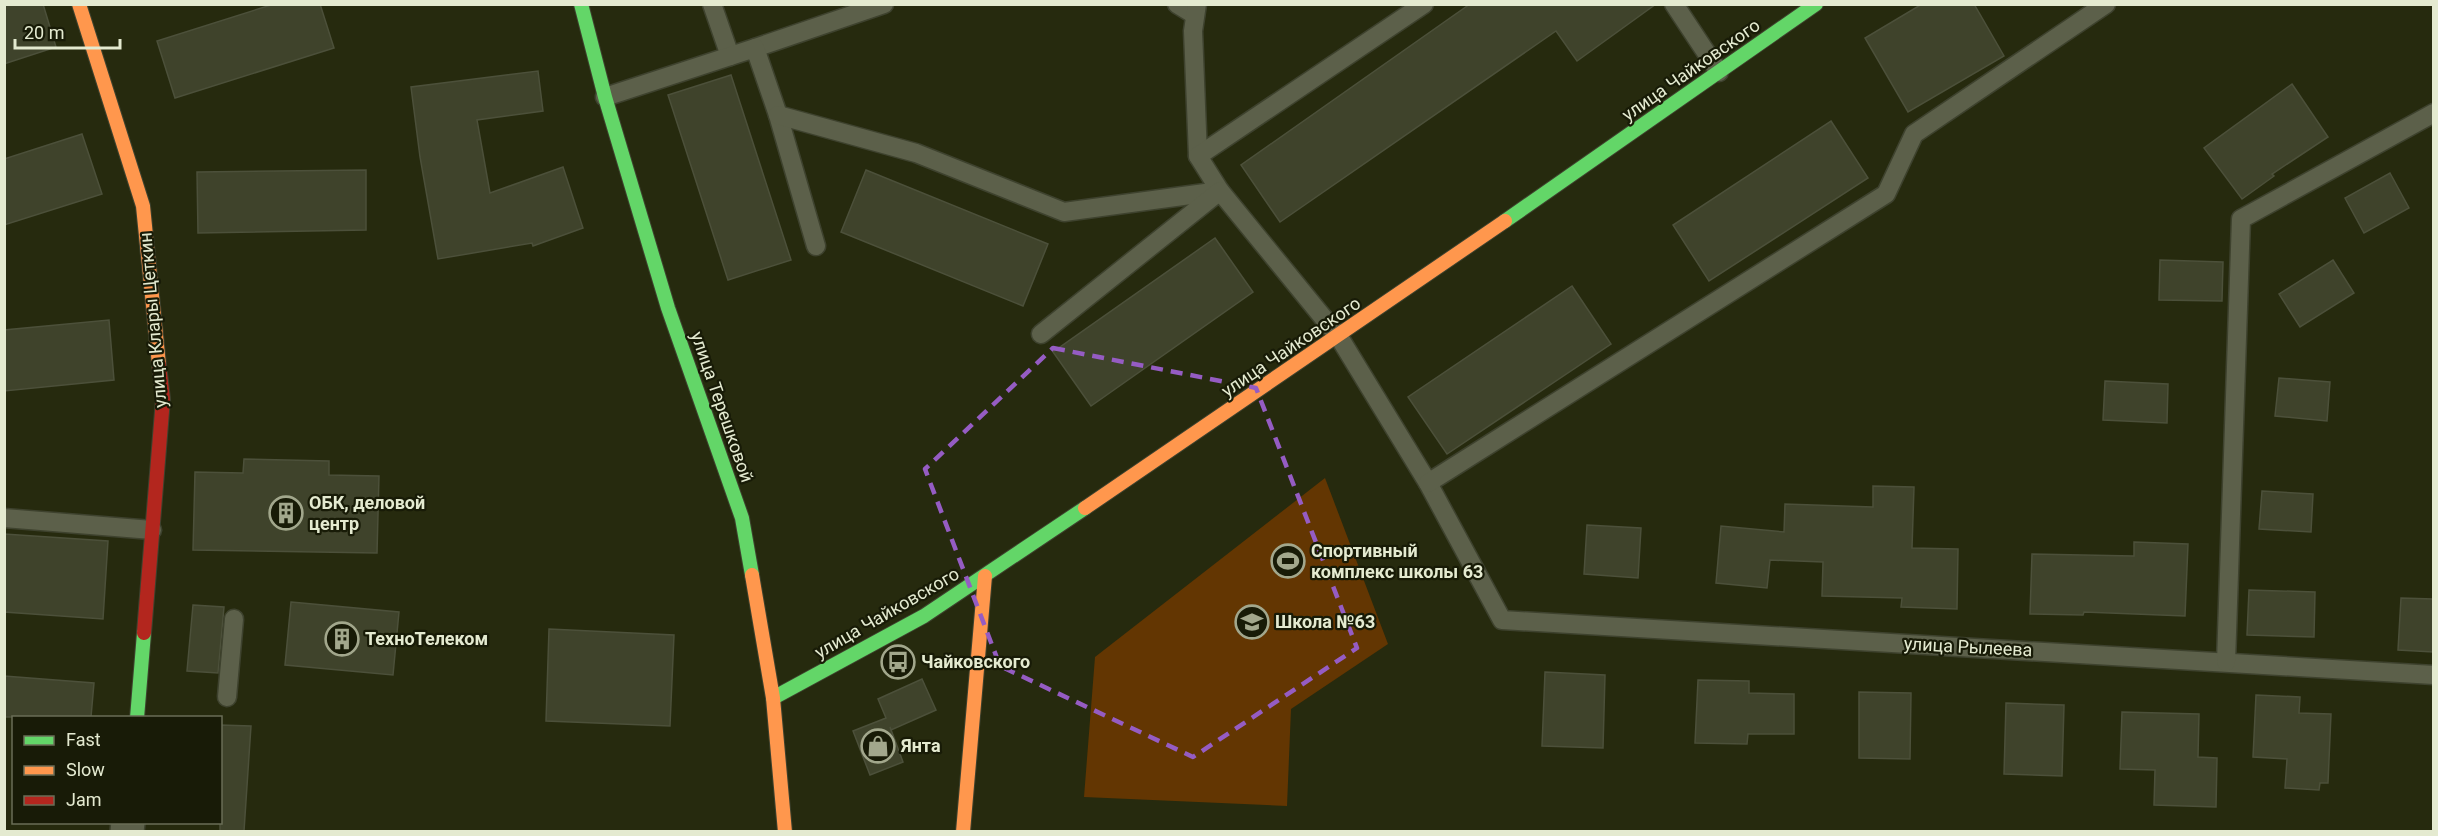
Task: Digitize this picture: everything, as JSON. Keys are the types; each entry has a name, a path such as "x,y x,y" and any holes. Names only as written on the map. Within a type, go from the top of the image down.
{"street":[{"name":"улица Клары Цеткин","path":"79,4 143,206 163,399 137,716"},
{"name":"улица Терешковой","path":"581,4 605,97 668,308 742,518 773,698 785,831"},
{"name":"улица Чайковского","path":"773,698 924,616 985,576 1339,337 1816,4"},
{"path":"963,831 985,576"}],"lane":[{"path":"712,4 730,56"},
{"path":"605,97 884,4"},
{"path":"1177,4 1196,10 1193,32 1198,156 1220,191 1339,337 1428,483 1886,194 1914,134 2106,4"},
{"path":"1198,156 1424,4"},
{"path":"1674,4 1719,72"},
{"path":"755,48 778,115 816,246"},
{"path":"2226,662 2241,219 2433,113"},
{"path":"778,115 916,153 1064,212 1220,191"},
{"path":"1041,334 1220,191"},
{"name":"улица Рылеева","path":"1428,483 1502,620 2433,675"},
{"path":"4,518 152,530"},
{"path":"227,697 234,619"}],"highlighted area":[{"path":"1053,348 1256,388 1357,648 1193,757 1000,666 925,469"}],"shaded area":[{"name":"Спортивный комплекс школы 63","path":"1325,478 1388,644 1291,709 1287,806 1084,797 1095,657"}],"building":[{"path":"4,4 43,4 56,47 4,64"},
{"path":"274,4 320,4 334,48 175,98 157,41"},
{"path":"1470,4 1656,4 1577,61 1556,31 1280,222 1241,165"},
{"path":"1922,4 1974,4 2004,56 1908,112 1865,38"},
{"path":"538,71 543,111 477,120 490,193 563,167 583,228 533,246 532,243 438,259 420,157 411,87"},
{"path":"731,75 791,260 728,280 668,95"},
{"path":"2292,84 2328,137 2272,174 2274,176 2242,199 2204,148"},
{"path":"1831,121 1868,178 1709,281 1673,225"},
{"path":"82,134 102,194 4,225 4,159"},
{"path":"366,170 366,230 198,233 197,172"},
{"path":"866,170 1048,244 1023,306 841,232"},
{"path":"2390,173 2409,208 2364,233 2345,198"},
{"path":"1215,238 1253,292 1091,406 1053,352"},
{"path":"2160,260 2223,262 2222,301 2159,300"},
{"path":"2333,260 2354,293 2300,327 2279,294"},
{"path":"1572,286 1611,344 1447,454 1408,397"},
{"path":"109,320 114,380 4,391 4,330"},
{"path":"2279,378 2330,382 2327,421 2275,416"},
{"path":"2105,381 2168,384 2167,423 2103,420"},
{"name":"ОБК, деловой центр","path":"244,459 329,461 329,475 379,476 377,553 193,550 195,472 243,473"},
{"path":"1873,486 1914,487 1912,548 1958,549 1957,609 1901,607 1902,598 1822,596 1823,562 1770,560 1767,588 1716,583 1721,526 1784,532 1785,504 1873,507"},
{"path":"2262,491 2313,494 2311,532 2259,529"},
{"path":"1587,525 1641,528 1638,578 1584,574"},
{"path":"4,534 108,541 103,619 4,612"},
{"path":"2134,542 2188,544 2185,616 2084,612 2083,615 2030,614 2032,554 2134,556"},
{"path":"2249,590 2315,592 2314,637 2247,635"},
{"path":"2401,598 2433,599 2433,652 2398,650"},
{"name":"ТехноТелеком","path":"291,602 399,612 393,675 285,665"},
{"path":"193,605 224,607 218,673 187,671"},
{"path":"549,629 674,635 670,726 546,721"},
{"path":"1545,672 1605,675 1603,748 1542,746"},
{"path":"4,676 94,683 91,716 4,717"},
{"path":"922,679 936,710 891,730 903,762 870,775 853,731 886,718 878,699"},
{"path":"1698,680 1749,681 1749,693 1794,694 1794,734 1748,734 1747,744 1695,743"},
{"path":"1859,692 1911,693 1910,759 1859,758"},
{"path":"2256,695 2300,697 2299,713 2331,714 2328,783 2320,783 2319,790 2285,788 2287,759 2253,757"},
{"path":"2006,703 2064,705 2062,776 2004,774"},
{"path":"2122,712 2199,714 2198,757 2217,758 2216,807 2154,805 2155,770 2120,769"},
{"path":"222,725 251,726 244,831 220,831 220,824 222,824"}],"traffic: fast":[{"path":"581,4 605,97 668,308 742,518 752,575"},
{"path":"1505,221 1816,4"},
{"path":"773,698 924,616 1085,508"},
{"path":"137,716 144,633"}],"traffic: slow":[{"path":"79,4 143,206 159,365"},
{"path":"1085,508 1505,221"},
{"path":"752,575 773,698 785,832"},
{"path":"963,832 985,576"}],"traffic: jam":[{"path":"144,633 163,399 159,365"}],"place":[{"name":"ОБК, деловой центр","path":"286,513"},
{"name":"Спортивный комплекс школы 63","path":"1288,561"},
{"name":"Школа №63","path":"1252,622"},
{"name":"ТехноТелеком","path":"342,639"},
{"name":"Чайковского","path":"898,662"},
{"name":"Янта","path":"878,746"}]}
